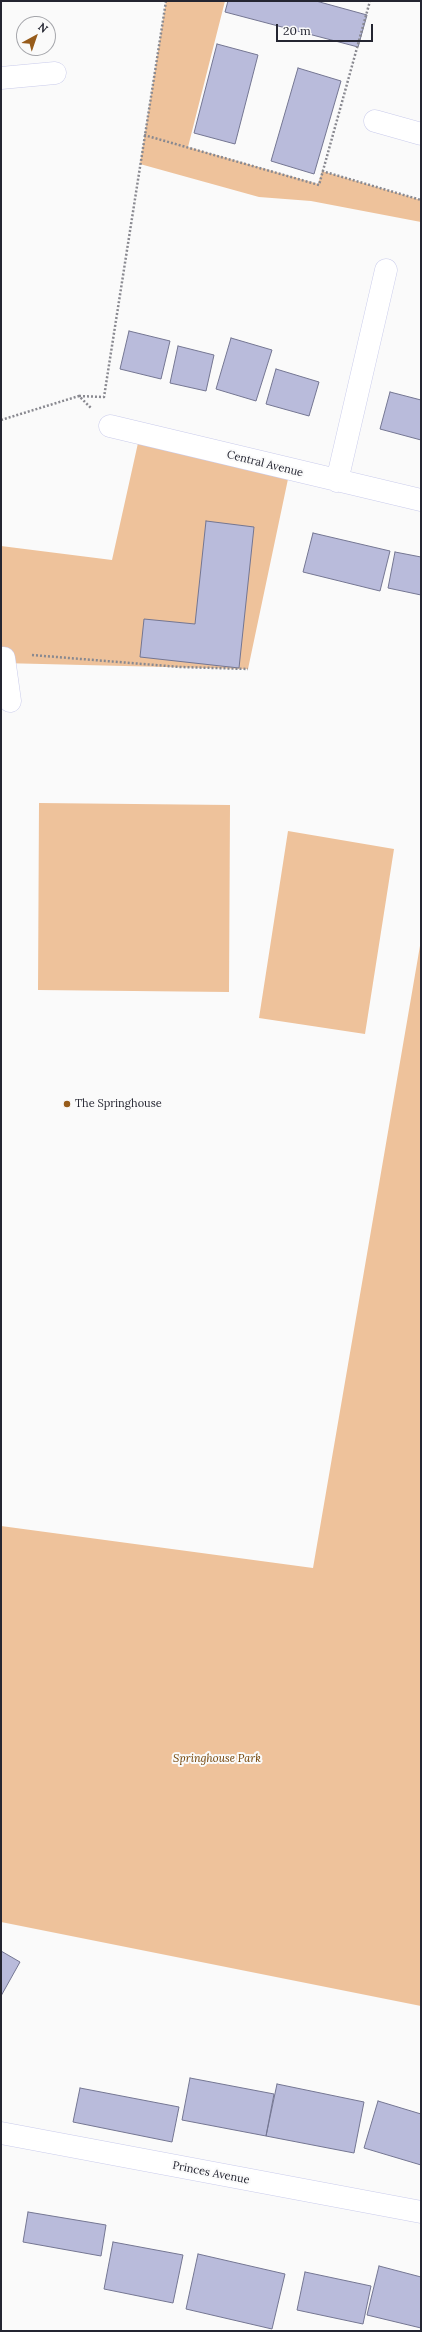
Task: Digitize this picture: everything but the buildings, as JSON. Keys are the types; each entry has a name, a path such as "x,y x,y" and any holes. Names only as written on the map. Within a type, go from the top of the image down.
{"street":[{"path":"1,78 54,73"},
{"path":"375,121 421,134"},
{"path":"337,481 386,270"},
{"name":"Central Avenue","path":"110,426 421,500"},
{"path":"3,658 10,701"},
{"name":"Princes Avenue","path":"1,2134 421,2212"}],"path":[{"path":"1,420 79,396 104,397 166,1"},
{"path":"144,135 319,185 370,1"},
{"path":"322,171 421,200"},
{"path":"79,396 110,426"},
{"path":"3,658 22,654 180,667 248,669"}],"green space":[{"path":"166,1 225,1 188,147 318,184 322,171 421,200 421,222 311,201 259,197 140,164"},
{"path":"138,443 288,479 248,669 1,663 1,546 112,560"},
{"path":"39,803 230,805 229,992 38,990"},
{"path":"288,831 394,849 365,1034 259,1018"},
{"name":"Springhouse Park","path":"421,940 421,2006 1,1922 1,1526 313,1568"}],"place":[{"name":"The Springhouse","path":"67,1104"}]}
